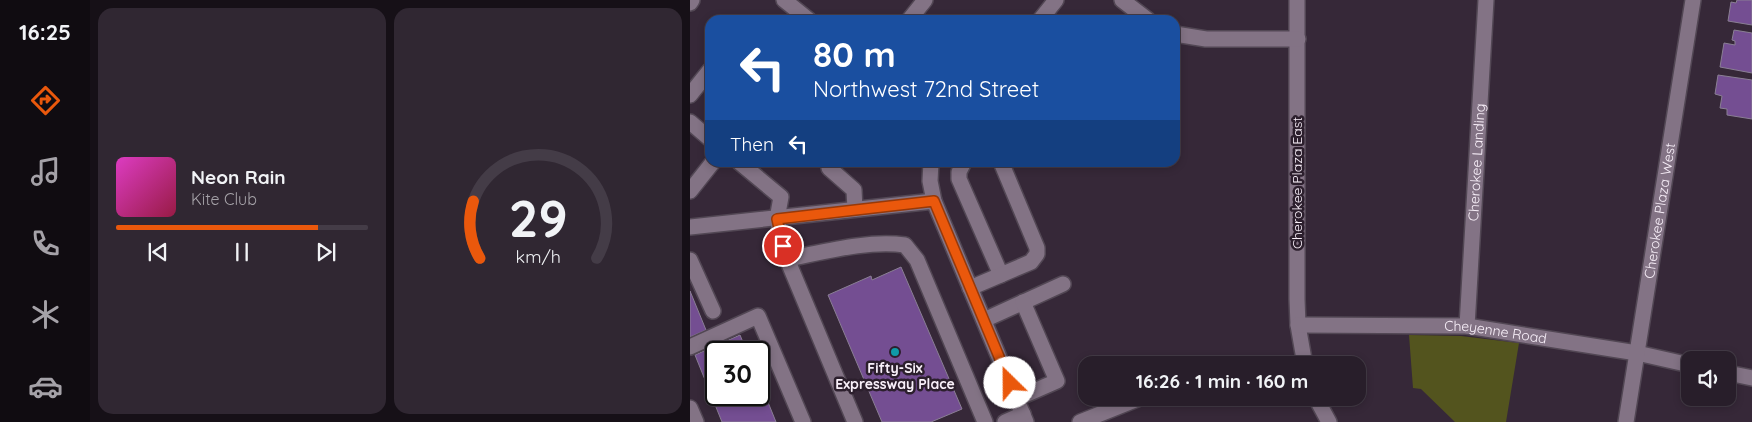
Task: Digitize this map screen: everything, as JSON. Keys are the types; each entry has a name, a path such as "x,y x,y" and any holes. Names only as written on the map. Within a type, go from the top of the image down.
{"street":[{"path":"784,0 803,15"},
{"path":"913,15 925,0"},
{"path":"1044,15 1056,0"},
{"path":"1122,0 1142,15"},
{"name":"Cherokee Plaza East","path":"1297,0 1298,325 1303,356"},
{"name":"Cherokee Landing","path":"1467,326 1486,0"},
{"name":"Cherokee Plaza West","path":"1626,422 1693,0"},
{"path":"1180,35 1206,39 1298,39"},
{"path":"690,95 705,76"},
{"path":"690,122 705,135"},
{"path":"690,191 709,167"},
{"path":"745,167 781,197 777,219 787,259 855,422"},
{"path":"931,167 930,181 934,201 1024,418 1005,422"},
{"path":"961,167 958,172 959,178 1001,275"},
{"path":"970,288 1030,262 1038,254 1003,167"},
{"path":"829,168 854,190 855,210"},
{"path":"690,227 934,201"},
{"path":"787,259 836,250 892,244 905,245 916,260 984,422"},
{"path":"690,260 713,311"},
{"path":"984,320 1063,284"},
{"path":"1016,399 1057,381 1023,302"},
{"path":"690,347 758,316 802,422"},
{"name":"Cheyenne Road","path":"1298,325 1467,326 1637,353 1681,363"},
{"path":"1736,375 1752,378"},
{"path":"1080,422 1120,406"},
{"path":"1320,406 1329,422"},
{"path":"690,408 696,422"}],"shaded area":[{"path":"1409,335 1461,336 1519,343 1506,422 1455,422 1421,389 1413,388"}],"building":[{"path":"1737,0 1752,0 1752,25 1728,21 1731,2 1736,3"},
{"path":"1734,30 1752,33 1752,73 1720,67 1724,43 1735,45 1735,41 1732,40"},
{"path":"1718,75 1752,80 1752,119 1727,115 1727,109 1720,108 1722,96 1715,94"},
{"name":"Fifty-Six Expressway Place","path":"901,267 962,409 931,422 882,422 828,295 871,276 872,280"},
{"path":"690,291 706,330 690,337"},
{"path":"740,335 742,341 726,341"},
{"path":"705,351 705,380 695,355"},
{"path":"716,406 770,406 776,422 722,422"}],"place":[{"name":"Fifty-Six Expressway Place","path":"895,352"}],"route":[{"path":"783,246 777,219 934,201 1010,383"}]}
